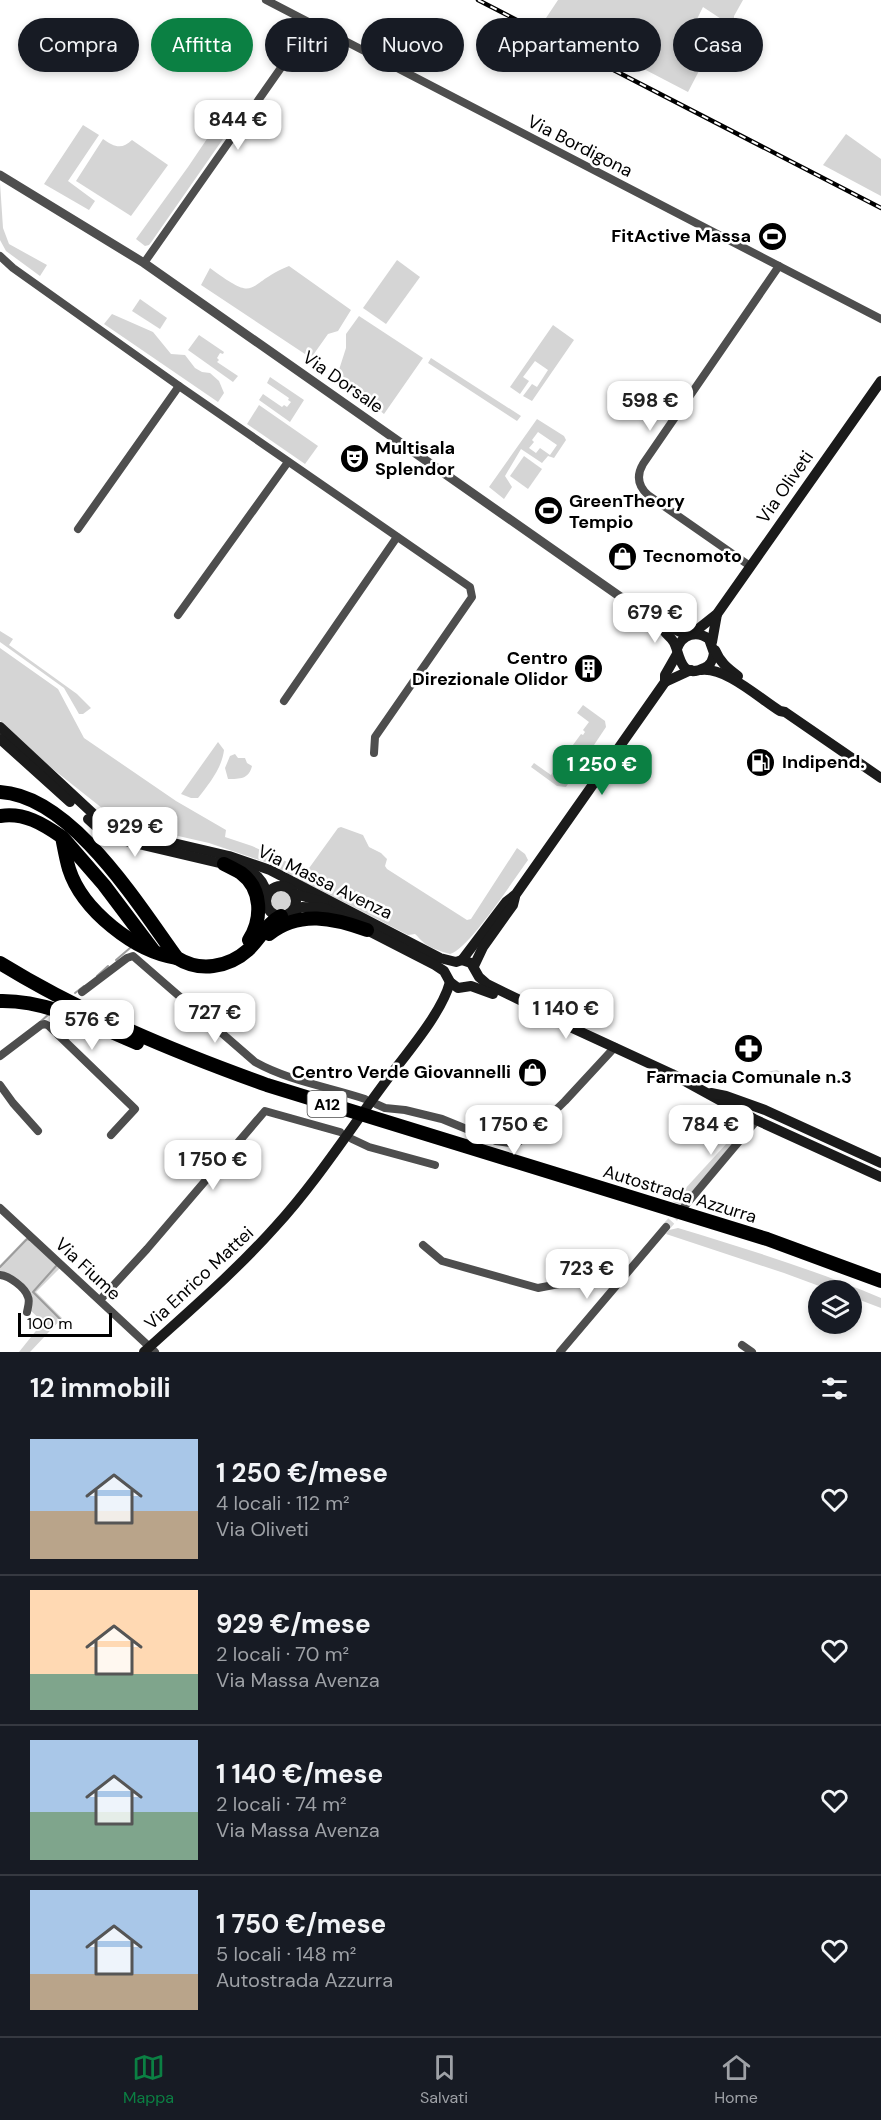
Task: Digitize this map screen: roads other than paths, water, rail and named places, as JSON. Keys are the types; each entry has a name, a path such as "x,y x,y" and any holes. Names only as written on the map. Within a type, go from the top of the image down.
{"highway":[{"path":"0,792 23,797 45,809 82,836 117,874 177,958"},
{"path":"0,802 11,801 45,809"},
{"path":"27,805 45,815 104,885 155,952"},
{"path":"0,816 24,817 44,824 62,837 69,870 77,887 102,918 116,931 140,945 177,958 186,964 200,967 222,964 250,952 273,931 296,921 328,918 367,930"},
{"path":"224,864 243,874 256,895 258,903 257,924 238,957"},
{"path":"238,957 262,926 266,916 267,900"},
{"path":"238,957 247,951 268,925 287,913"},
{"path":"0,956 40,985"},
{"name":"Autostrada Azzurra","path":"0,963 91,1013 195,1059 666,1218"},
{"name":"A12","path":"0,973 89,1023"},
{"path":"0,1001 41,1006 89,1023"},
{"name":"Autostrada Azzurra","path":"89,1023 192,1067 263,1093 666,1218 684,1215 767,1239 881,1281"},
{"name":"Autostrada Azzurra","path":"684,1215 881,1291"}],"main road":[{"name":"Via Oliveti","path":"690,634 717,614 881,381"},
{"name":"Via Oliveti","path":"713,645 717,614"},
{"name":"Via Dorsale","path":"677,652 674,641 664,632 662,626 690,634"},
{"path":"449,979 450,968 459,961 506,902 516,894 664,682 679,643 690,634 703,635 713,645 719,659 727,668 782,707 785,712"},
{"path":"664,682 711,663 714,653 713,645"},
{"path":"677,652 682,664 696,670 717,670 785,712 881,778"},
{"name":"Via Massa Avenza","path":"0,727 101,821 110,826 118,830 250,862 284,877 440,958 471,963 487,984 526,1004 529,1008"},
{"path":"0,739 99,830 117,839 255,873 263,882 272,913 287,913 296,905 295,894"},
{"path":"250,862 278,886 287,887 295,894 347,910"},
{"path":"267,900 274,888 278,886"},
{"path":"467,987 474,983 483,947 513,905 516,894"},
{"name":"Via Massa Avenza","path":"287,913 302,907 324,908 435,965 454,985 489,992 524,1008 529,1008 615,1047 705,1091 758,1121 879,1177"},
{"name":"Via Enrico Mattei","path":"149,1350 278,1224 427,1026 444,1000 449,979"},
{"name":"Via Enrico Mattei","path":"427,1026 467,987"},
{"name":"Via Massa Avenza","path":"705,1091 761,1109 881,1163"}],"street":[{"name":"Via Bordigona","path":"266,0 298,18"},
{"name":"Via Bordigona","path":"349,45 881,319"},
{"path":"144,263 278,72"},
{"name":"Via Dorsale","path":"0,175 144,263 662,626"},
{"path":"0,256 179,386 470,587 472,597 375,737 374,753"},
{"path":"750,566 648,495 643,490 638,477 643,464 779,266"},
{"path":"78,529 179,386"},
{"path":"178,615 288,462"},
{"path":"284,701 397,537"},
{"path":"82,992 127,958 133,956 255,1062 287,1076 365,1099"},
{"path":"0,1056 41,1025 49,1026 135,1109 111,1135"},
{"path":"376,1104 385,1108 405,1110 442,1119 496,1141 518,1142 530,1135 565,1101 615,1047"},
{"path":"0,1085 38,1131"},
{"path":"684,1215 758,1121 754,1112 761,1109"},
{"path":"100,1300 147,1249 265,1111 369,1147 435,1165"},
{"name":"Via Fiume","path":"0,1208 100,1300 149,1350"},
{"path":"560,1352 666,1218"},
{"path":"423,1245 442,1261 538,1288 626,1271"},
{"path":"0,1275 9,1278 27,1293 29,1298 27,1312"},
{"path":"742,1346 752,1352"}],"waterway":[{"path":"116,960 130,948"},
{"path":"97,976 108,966"},
{"path":"75,993 84,986"},
{"path":"40,1022 49,1014"},
{"path":"0,1267 27,1239 30,1240"},
{"path":"56,1264 33,1292 60,1319"}],"tunnel":[{"path":"666,1227 681,1210"}],"railway":[{"path":"478,0 881,208"}],"place":[{"name":"FitActive Massa","path":"772,236"},
{"name":"Multisala Splendor","path":"354,458"},
{"name":"GreenTheory Tempio","path":"548,511"},
{"name":"Tecnomoto","path":"622,556"},
{"name":"Centro Direzionale Olidor","path":"589,668"},
{"name":"Indipend.","path":"761,762"},
{"name":"Farmacia Comunale n.3","path":"749,1048"},
{"name":"Centro Verde Giovannelli","path":"532,1072"}]}
